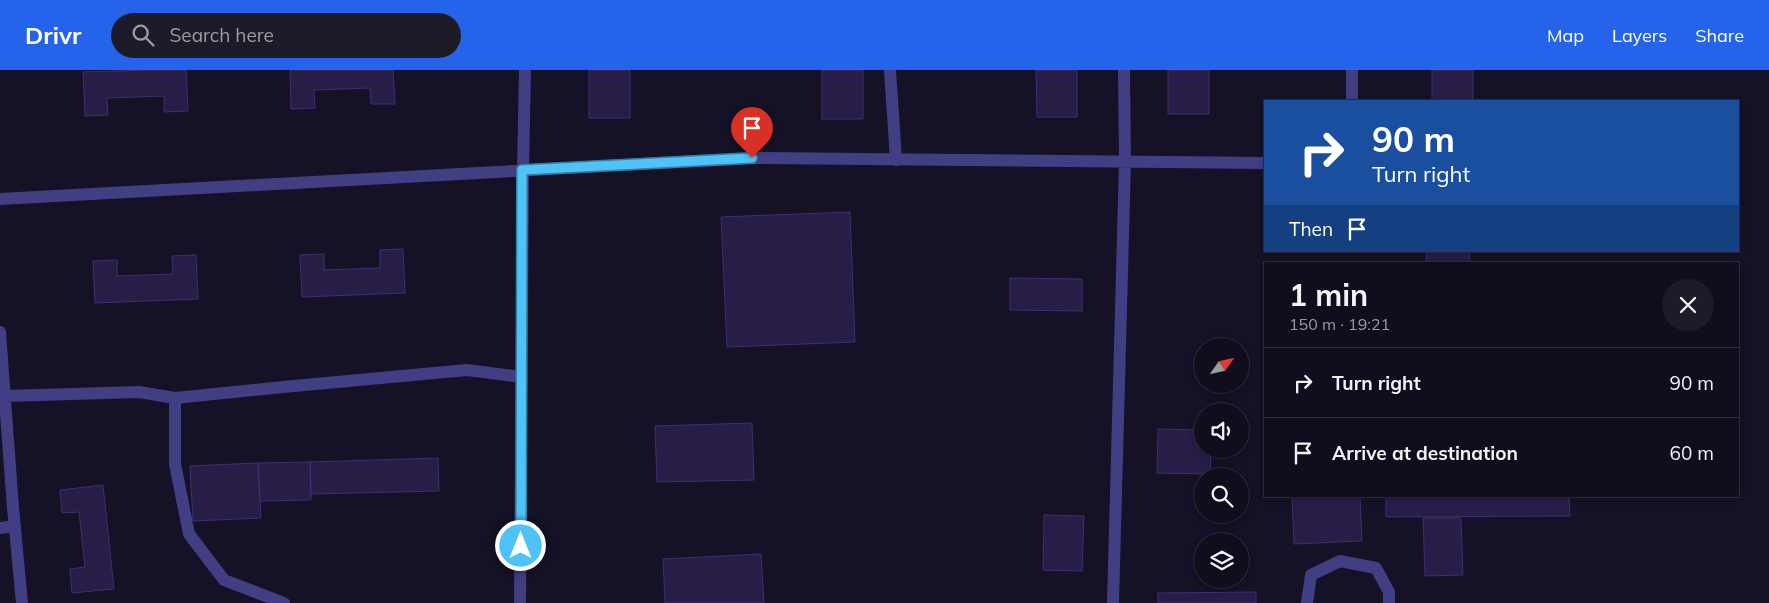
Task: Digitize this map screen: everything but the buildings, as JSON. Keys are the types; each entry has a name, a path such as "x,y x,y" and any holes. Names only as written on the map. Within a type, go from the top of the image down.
{"street":[{"path":"520,603 522,170 525,70"},
{"path":"890,70 896,160"},
{"path":"1113,603 1125,162 1124,70"},
{"path":"1352,70 1352,100"},
{"path":"0,199 752,158 1264,163"},
{"path":"0,332 22,603"},
{"path":"5,396 139,392 174,398 283,386 467,370 522,377"},
{"path":"174,398 175,464 189,534 224,580 284,603"},
{"path":"0,528 15,526"},
{"path":"1307,603 1311,575 1340,561 1376,568 1389,592 1389,603"}],"route":[{"path":"521,546 522,170 752,158"}]}
